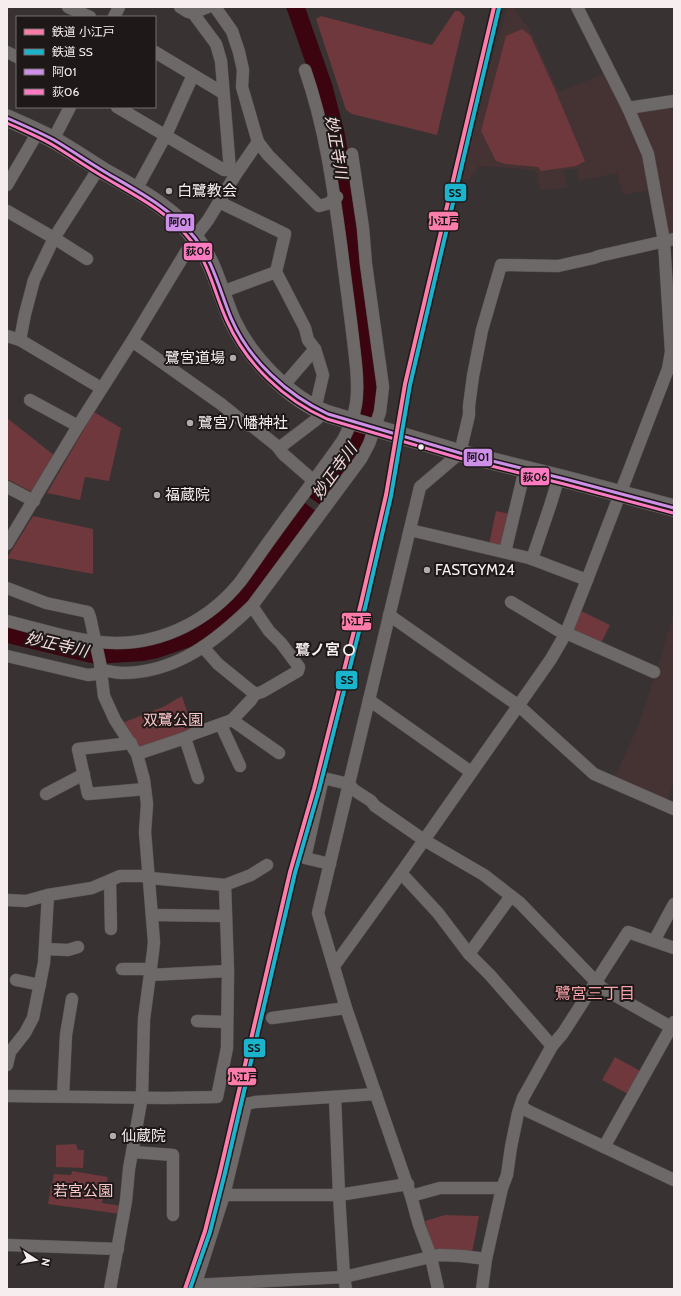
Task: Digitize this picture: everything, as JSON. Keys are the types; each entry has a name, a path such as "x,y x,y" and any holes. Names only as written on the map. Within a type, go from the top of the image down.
{"main road":[{"path":"7,118 53,140 136,190 177,218 194,237 206,254 233,321 248,347 263,365 284,385 301,399 318,409 352,424 373,431 559,477 674,508"}],"street":[{"path":"68,7 88,16"},
{"path":"114,16 119,7"},
{"path":"180,7 192,13 216,44 221,61 223,93 233,172"},
{"path":"192,13 208,7"},
{"path":"215,7 232,31 239,52 243,70 242,86 258,142 268,155 319,206 330,203 336,197"},
{"path":"334,966 519,706 551,659 566,633 672,363 670,337 669,240 648,154 628,108 577,7"},
{"path":"7,52 16,56"},
{"path":"156,53 223,93"},
{"path":"7,620 96,643 144,641 177,631 202,616 228,595 240,582 314,481 343,440 352,424 357,403 358,387 336,197 325,141 314,97 305,70"},
{"path":"136,190 166,135 193,75"},
{"path":"628,108 674,101"},
{"path":"53,140 69,108"},
{"path":"119,108 224,170 233,172"},
{"path":"7,185 38,132"},
{"path":"7,544 194,237 208,220 219,202 233,172 258,142"},
{"path":"101,667 120,673 131,673 164,666 183,659 203,647 235,622 252,606 361,459 369,444 380,412 382,387 366,264 363,228 352,154"},
{"path":"20,340 34,280 54,238 99,168"},
{"path":"219,202 285,234 276,272 295,299 308,340 315,349 323,375 317,401 317,419 278,448"},
{"path":"7,211 87,259"},
{"path":"438,1289 431,1257 419,1225 410,1190 346,1008 318,913 420,487 460,453 469,415 473,376 482,330 501,265 558,266 669,240"},
{"path":"222,292 276,272"},
{"path":"7,336 20,340 102,388"},
{"path":"132,341 221,404 247,425 252,426 314,481"},
{"path":"284,385 315,349"},
{"path":"30,400 78,426"},
{"path":"505,552 525,469"},
{"path":"532,559 559,477"},
{"path":"7,488 34,501"},
{"path":"410,530 532,559 587,580"},
{"path":"7,588 46,603 88,612 101,667 104,696 115,720 137,754 145,789 147,804 145,832 150,878 154,942 144,1019 142,1096 118,1249 110,1289"},
{"path":"511,602 560,632 566,633 654,672"},
{"path":"137,754 227,722 251,700 254,694 262,692 298,671 299,667 281,643 269,631 252,606"},
{"path":"389,615 519,706 594,774 674,809"},
{"path":"203,647 218,664 254,694"},
{"path":"7,656 88,675 96,674 101,667"},
{"path":"370,700 471,772"},
{"path":"227,722 279,753"},
{"path":"227,722 240,766"},
{"path":"185,738 198,778"},
{"path":"131,743 78,749 88,794 145,789"},
{"path":"46,794 84,774"},
{"path":"330,864 305,858 323,778 349,784 354,790 371,801 375,806 424,840 484,875 520,903 602,988 673,1025 669,1043 604,1147"},
{"path":"7,900 26,901 48,895 92,888 120,876 142,876 225,885 251,875 267,865"},
{"path":"401,873 438,913 469,954 490,975 552,1046"},
{"path":"110,881 111,929"},
{"path":"7,1096 142,1096 166,1098 217,1097 227,1048 228,971 225,885"},
{"path":"7,1065 10,1052 25,1033 33,1018 44,963 48,895"},
{"path":"469,954 511,896"},
{"path":"654,941 674,904"},
{"path":"152,915 226,916"},
{"path":"482,1289 486,1259 502,1188 507,1175 518,1113 523,1098 552,1046 563,1033 597,982 628,932 674,948"},
{"path":"45,949 68,950 78,947"},
{"path":"122,969 150,972 228,971"},
{"path":"16,980 40,985"},
{"path":"63,1096 66,1035 72,999"},
{"path":"272,1018 346,1008"},
{"path":"197,1021 227,1022"},
{"path":"376,1094 255,1102 246,1104 224,1195 194,1287 345,1283 439,1255 486,1259"},
{"path":"335,1096 339,1195 345,1283"},
{"path":"521,1106 528,1111 674,1180"},
{"path":"133,1152 173,1155 173,1215"},
{"path":"224,1195 339,1195 440,1188 502,1188"},
{"path":"7,1245 118,1249"}],"shaded area":[{"path":"508,7 512,7 530,30 559,92 603,74 625,115 674,105 674,234 666,231 662,188 623,195 617,173 579,181 577,169 563,170 568,187 540,190 536,171 479,166 469,180 461,180 487,75"},
{"path":"674,613 674,782 667,801 614,778 637,729"}],"green space":[{"path":"455,11 459,11 465,17 437,135 352,114 346,110 316,19 321,16 432,45"},
{"path":"522,29 530,35 585,161 576,166 541,171 538,167 505,164 496,161 481,131 506,36"},
{"path":"94,412 121,428 109,481 85,477 80,500 47,493"},
{"path":"7,418 55,456 34,493 7,479"},
{"path":"496,511 510,514 503,545 500,546 489,544"},
{"path":"33,516 93,529 93,574 7,558"},
{"path":"581,611 610,625 601,643 572,631"},
{"name":"双鷺公園","path":"182,696 193,729 145,747 139,746 122,723 163,707"},
{"path":"615,1057 642,1072 630,1095 602,1080"},
{"path":"76,1144 78,1150 84,1150 83,1168 56,1167 56,1145"},
{"name":"若宮公園","path":"72,1171 108,1177 102,1203 122,1206 120,1214 48,1204 54,1174 71,1175"},
{"path":"445,1215 479,1216 472,1253 434,1250 425,1221"}],"water":[{"name":"妙正寺川","path":"286,7 305,7 332,84 344,130 349,158 378,375 378,405 358,457 246,607 196,645 158,658 143,661 95,664 7,643 7,623 92,645 199,623 337,454 361,393 308,70"}],"pier":[{"path":"305,494 322,506 317,512 301,500"}],"rail line":[{"name":"小江戸","path":"185,1289 205,1231 290,872 314,789 361,603 386,495 405,384 494,7"},
{"name":"SS","path":"190,1289 210,1232 295,873 319,790 366,604 391,496 410,385 499,8"}],"transit line":[{"name":"阿01","path":"7,118 54,140 141,193 186,227 207,256 231,318 248,348 271,375 298,397 313,406 328,414 460,453 674,508"},
{"name":"荻06","path":"7,123 51,144 150,204 183,231 198,251 208,271 227,321 245,352 256,366 281,391 311,411 327,419 459,458 673,513"}],"place":[{"name":"白鷺教会","path":"169,191"},
{"name":"鷺宮道場","path":"233,358"},
{"name":"鷺宮八幡神社","path":"190,423"},
{"name":"福蔵院","path":"157,495"},
{"name":"FASTGYM24","path":"427,570"},
{"name":"鷺ノ宮","path":"349,650"},
{"name":"仙蔵院","path":"113,1136"}],"district":[{"name":"鷺宮三丁目","path":"595,993"}]}
